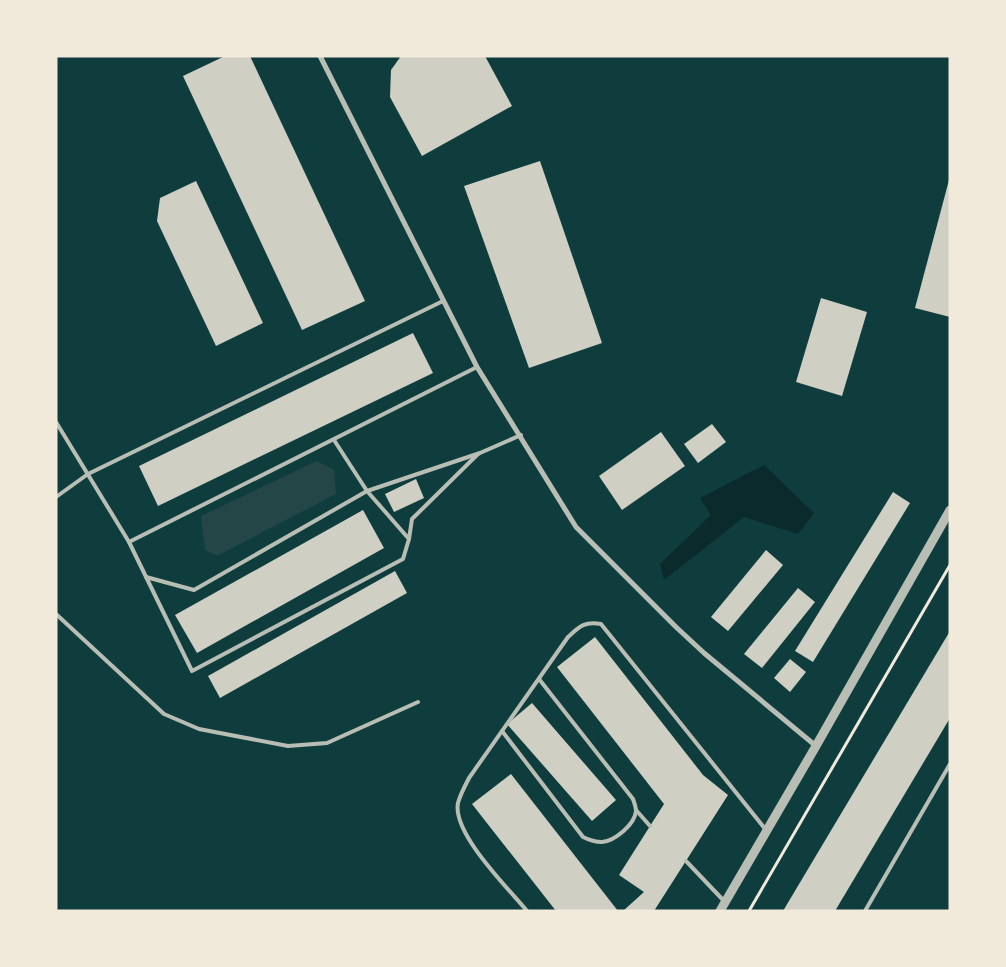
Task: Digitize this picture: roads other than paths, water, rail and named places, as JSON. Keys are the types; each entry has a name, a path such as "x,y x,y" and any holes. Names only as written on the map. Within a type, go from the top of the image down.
{"street":[{"path":"320,56 477,366 576,526 704,653 816,746"},
{"path":"720,911 950,510"}],"lane":[{"path":"56,497 88,474 443,301"},
{"path":"129,542 477,366"},
{"path":"56,422 129,542 192,672 403,560 412,519 480,453"},
{"path":"146,577 194,590 367,491 480,453 521,435"},
{"path":"334,440 367,491 409,539"},
{"path":"56,614 164,714 199,729 288,746 327,744 418,702"},
{"path":"527,911 472,844 460,824 458,804 469,778 568,638 579,627 590,622 601,624 766,830"},
{"path":"502,731 583,837 593,841 604,842 618,835 632,822 636,810 634,799 539,679"},
{"path":"865,911 950,764"},
{"path":"636,810 650,826"},
{"path":"686,861 725,902"}]}
